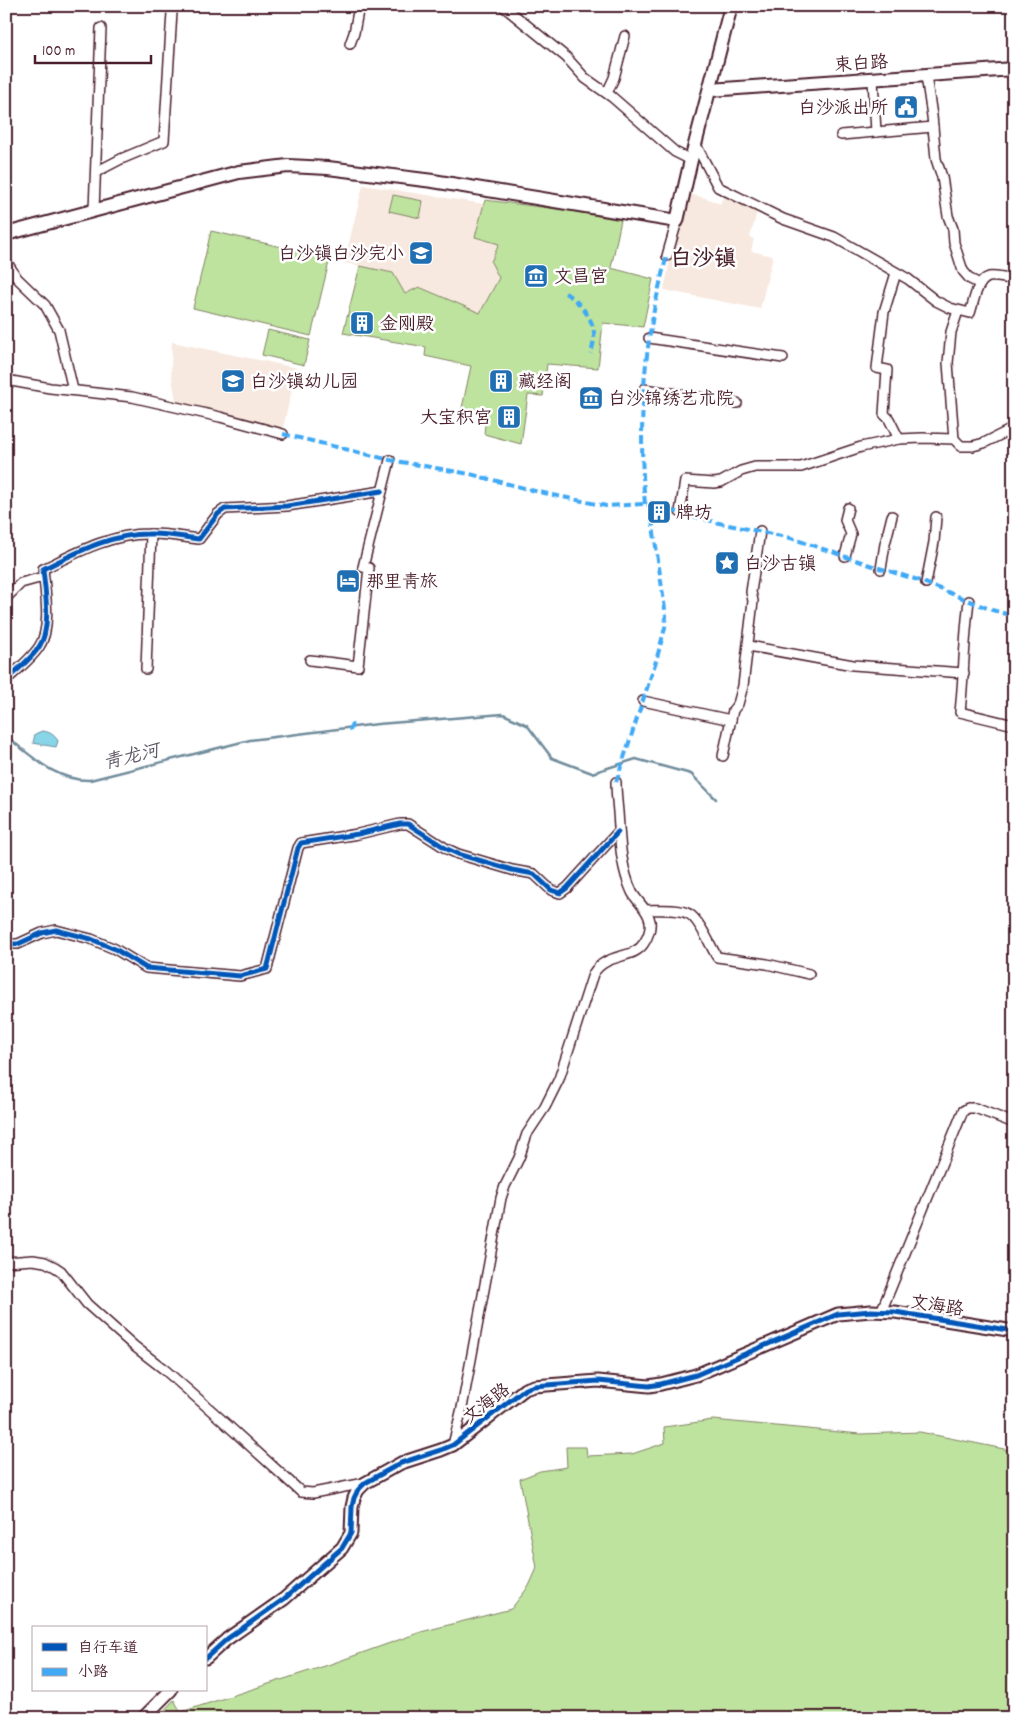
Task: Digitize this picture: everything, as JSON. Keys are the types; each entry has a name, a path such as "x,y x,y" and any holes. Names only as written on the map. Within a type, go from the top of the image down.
{"main road":[{"path":"6,234 239,172 288,166 328,168 433,181 677,221 695,143 731,6"},
{"name":"束白路","path":"710,90 1014,69"}],"street":[{"path":"350,44 359,6"},
{"path":"503,6 566,57 585,78 607,93 676,152 691,160"},
{"path":"96,172 164,141 172,12"},
{"path":"94,210 101,28"},
{"path":"607,93 614,78 626,36"},
{"path":"926,76 936,159 942,177 948,216 953,229 954,243 964,271 970,279 980,284"},
{"path":"873,80 876,132"},
{"path":"841,135 933,127"},
{"path":"695,143 718,187 783,218 834,237 914,284 936,302 958,311 970,312 980,284 986,279 991,277 1014,279"},
{"path":"667,256 677,221"},
{"path":"6,260 17,278 45,305 56,321 60,330 73,390"},
{"path":"896,273 884,312 877,368 887,370 884,414 890,419 899,439"},
{"path":"958,311 951,332 948,363 954,439 960,446 973,446 984,443 1014,428"},
{"path":"649,338 784,358"},
{"path":"6,380 50,388 132,397 220,417 283,434"},
{"path":"644,389 737,403"},
{"path":"680,512 685,481 714,484 741,471 755,467 801,467 861,447 899,439 954,439"},
{"path":"310,660 358,666 369,568 363,567 390,460"},
{"path":"6,680 36,652 44,637 46,617 43,570 86,548 126,536 151,534 199,539 218,514 225,509 287,506 382,491"},
{"path":"845,556 851,534 845,520 848,508"},
{"path":"881,569 892,516"},
{"path":"926,583 934,542 936,517"},
{"path":"723,756 733,710 741,696 749,646 753,601 751,592 760,531"},
{"path":"146,669 151,534"},
{"path":"6,598 24,582 43,577"},
{"path":"969,601 962,665 964,673 960,712 1014,725"},
{"path":"749,646 853,665 964,673"},
{"path":"643,702 731,720"},
{"path":"453,1444 462,1408 499,1208 505,1186 516,1164 527,1134 545,1107 559,1079 593,974 598,966 606,961 637,951 642,947 649,929 650,920 646,910 632,892 622,862 618,832 616,782"},
{"path":"6,944 18,944 42,933 56,930 91,939 114,949 146,968 246,975 267,969 298,848 301,843 408,824 458,854 512,870 534,874 551,890 560,893 567,888 618,832"},
{"path":"646,910 676,911 691,915 716,957 767,964 809,974"},
{"path":"881,1312 963,1111 968,1108 975,1108 1014,1122"},
{"path":"6,1262 33,1260 55,1266 87,1304 213,1412 301,1492 313,1493 365,1483"},
{"name":"文海路","path":"365,1483 401,1463 444,1449 453,1444 525,1389 534,1386 598,1381 649,1386 661,1384 696,1375 838,1314 895,1312 1014,1331"},
{"path":"208,1656 284,1599 342,1548 351,1533 356,1492 365,1483"},
{"path":"143,1718 169,1692"}],"shaded area":[{"name":"白沙镇白沙完小","path":"363,185 484,204 475,237 499,243 491,262 499,278 480,314 419,287 405,294 393,273 344,263"},
{"path":"688,194 706,198 720,204 723,197 757,212 750,237 754,239 751,251 773,256 760,309 664,290"},
{"name":"白沙镇幼儿园","path":"172,342 297,368 282,432 182,406 176,401 171,372"}],"green space":[{"path":"393,195 423,201 420,218 389,211"},
{"path":"485,200 565,210 621,220 611,268 653,279 643,327 603,323 598,368 547,364 543,396 528,395 521,444 484,434 486,415 462,408 471,366 425,356 426,347 343,333 360,266 393,273 405,294 419,287 480,313 499,278 491,262 499,244 475,237"},
{"path":"211,231 330,258 311,336 193,308"},
{"path":"268,330 310,340 304,365 262,355"},
{"path":"713,1420 860,1434 920,1432 1014,1451 1014,1718 157,1718 174,1700 181,1712 328,1665 421,1632 511,1609 529,1586 537,1568 520,1479 540,1471 567,1467 566,1447 586,1447 587,1456 632,1454 665,1443 664,1427"}],"water":[{"path":"42,731 55,737 58,741 56,747 33,743 35,734"}],"waterway":[{"name":"青龙河","path":"6,736 55,772 77,779 90,780 250,740 378,724 503,714 527,725 552,758 592,773 636,759 691,774 716,799"}],"marked path":[{"path":"645,504 642,429 647,354 655,305 667,256"},
{"path":"565,293 580,305 591,322 594,336 591,354"},
{"path":"283,434 390,460 470,474 539,492 606,506 645,504 719,523 791,538 918,580 992,610 1014,616"},
{"path":"616,782 665,628 666,616 650,505"},
{"path":"350,731 352,722"}],"cycle path":[{"path":"6,680 32,656 43,639 47,620 43,569 94,546 120,537 154,534 199,539 218,514 225,509 287,506 382,491"},
{"path":"6,944 18,944 42,933 56,930 91,939 115,949 146,968 240,976 267,969 298,848 301,843 408,824 458,854 512,870 534,874 551,890 560,893 567,888 618,832"},
{"path":"208,1656 227,1639 284,1599 342,1548 351,1533 354,1498 358,1490 365,1483 401,1463 453,1445 525,1389 534,1386 598,1381 649,1386 661,1384 696,1375 838,1314 871,1311 895,1312 1014,1331"}],"place":[{"name":"白沙派出所","path":"906,107"},
{"name":"白沙镇白沙完小","path":"421,253"},
{"name":"文昌宫","path":"536,276"},
{"name":"金刚殿","path":"362,323"},
{"name":"白沙镇幼儿园","path":"233,381"},
{"name":"藏经阁","path":"501,381"},
{"name":"白沙锦绣艺术院","path":"591,398"},
{"name":"大宝积宫","path":"509,417"},
{"name":"牌坊","path":"659,512"},
{"name":"白沙古镇","path":"727,563"},
{"name":"那里青旅","path":"348,581"}],"district":[{"name":"白沙镇","path":"703,257"}]}
